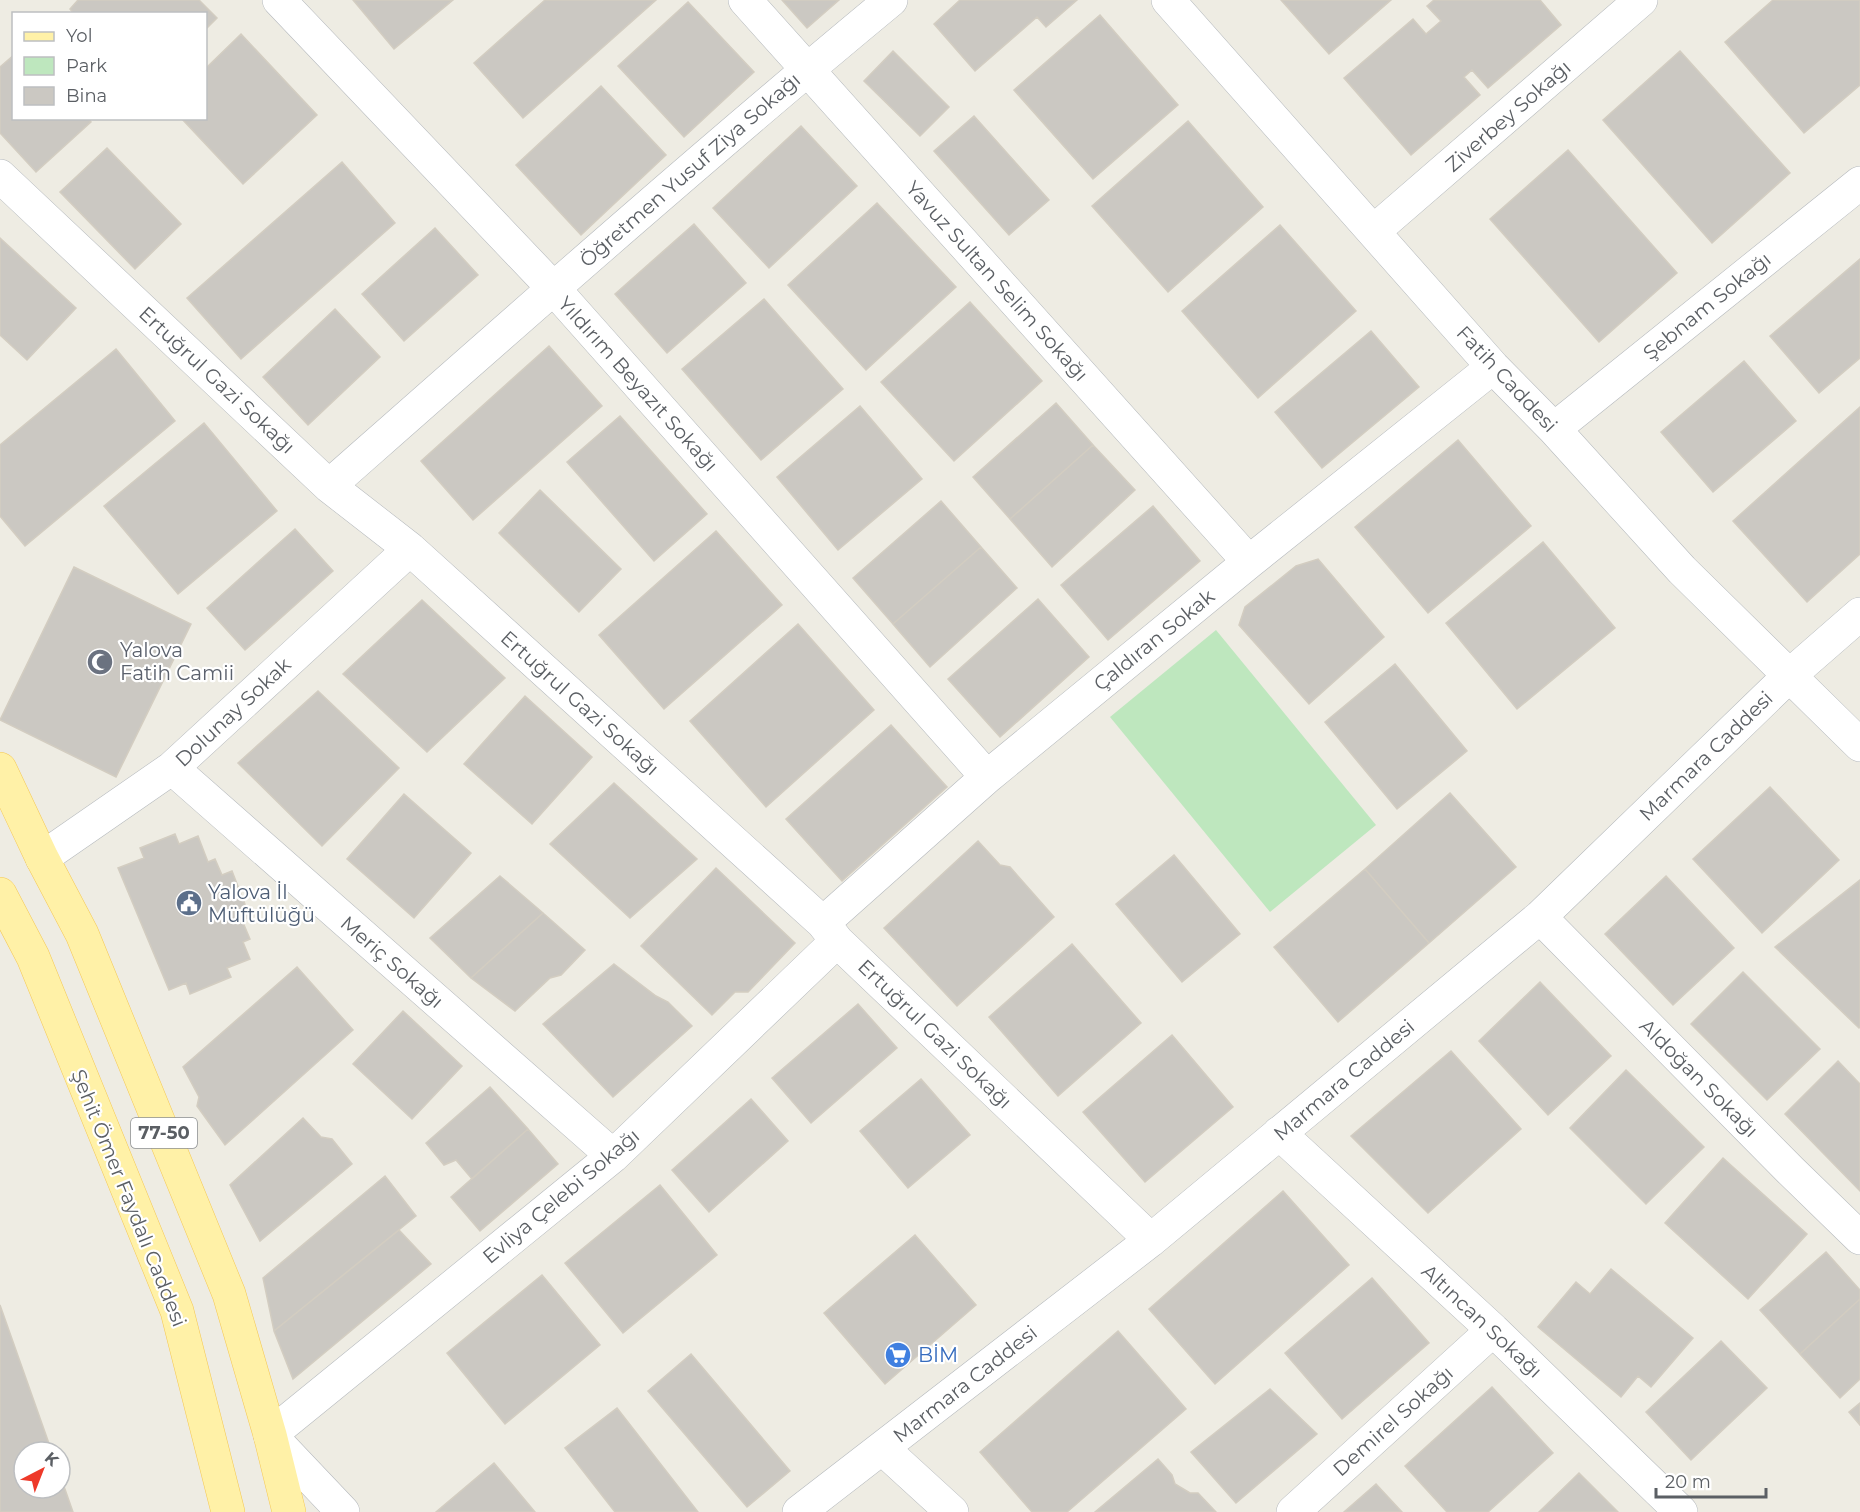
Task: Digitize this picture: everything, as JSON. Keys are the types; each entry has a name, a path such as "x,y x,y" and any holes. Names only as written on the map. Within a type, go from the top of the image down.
{"main road":[{"name":"77-50","path":"0,769 42,858 82,934 230,1294 289,1512"},
{"name":"Şehit Ömer Faydalı Caddesi","path":"0,894 33,957 177,1311 228,1512"}],"street":[{"name":"Yıldırım Beyazıt Sokağı","path":"279,0 554,289 987,777"},
{"name":"Yavuz Sultan Selim Sokağı","path":"745,0 1249,562"},
{"name":"Öğretmen Yusuf Ziya Sokağı","path":"329,486 807,69 891,0"},
{"name":"Fatih Caddesi","path":"1168,0 1493,367 1554,429 1682,570 1860,745"},
{"name":"Ziverbey Sokağı","path":"1374,231 1641,0"},
{"name":"Ertuğrul Gazi Sokağı","path":"0,176 329,486 410,549 830,932 1151,1239"},
{"name":"Şebnam Sokağı","path":"1554,429 1860,183"},
{"name":"Çaldıran Sokak","path":"830,932 987,777 1249,562 1493,367"},
{"name":"Dolunay Sokak","path":"42,858 172,768 410,549"},
{"name":"Marmara Caddesi","path":"799,1512 1151,1239 1540,917 1790,675 1860,614"},
{"name":"Meriç Sokağı","path":"172,768 613,1156"},
{"name":"Aldoğan Sokağı","path":"1540,917 1860,1238"},
{"name":"Evliya Çelebi Sokağı","path":"270,1435 613,1156 830,932"},
{"name":"Altıncan Sokağı","path":"1279,1134 1493,1329 1681,1512"},
{"name":"Demirel Sokağı","path":"1293,1512 1493,1329"},
{"path":"270,1435 343,1512"},
{"path":"882,1448 952,1512"}],"green space":[{"path":"1216,630 1376,825 1270,912 1110,717"}],"building":[{"path":"78,0 199,0 217,18 207,28 207,12 72,12 70,9"},
{"path":"353,0 453,0 394,49"},
{"path":"545,0 656,0 523,118 474,63"},
{"path":"782,0 839,0 807,28"},
{"path":"960,0 1077,0 1046,27 1037,17 975,71 934,24"},
{"path":"1281,0 1391,0 1329,54"},
{"path":"1434,0 1540,0 1561,25 1488,88 1472,70 1464,77 1480,95 1411,155 1344,78 1413,19 1426,34 1441,21 1427,6"},
{"path":"1773,0 1860,0 1860,85 1804,133 1725,42"},
{"path":"688,2 754,72 684,137 618,66"},
{"path":"1100,15 1178,105 1093,179 1014,90"},
{"path":"241,34 317,115 243,184 183,120 207,120 207,67"},
{"path":"893,51 949,107 920,136 864,81"},
{"path":"1680,51 1790,173 1712,243 1603,120"},
{"path":"12,57 12,120 90,120 91,122 36,172 0,133 0,67"},
{"path":"601,86 666,155 581,235 516,165"},
{"path":"974,116 1049,200 1009,235 934,151"},
{"path":"1188,121 1263,207 1168,292 1092,206"},
{"path":"801,126 857,186 769,268 713,208"},
{"path":"107,148 181,224 135,269 60,192"},
{"path":"1568,150 1677,273 1599,342 1490,219"},
{"path":"342,162 395,223 241,359 187,298"},
{"path":"877,203 956,287 866,370 788,285"},
{"path":"694,224 746,283 667,353 615,294"},
{"path":"1280,225 1356,311 1258,398 1182,311"},
{"path":"435,228 478,275 404,341 362,294"},
{"path":"0,238 76,308 27,360 0,335"},
{"path":"1860,259 1860,358 1819,393 1770,336"},
{"path":"764,299 843,389 761,460 682,369"},
{"path":"970,302 1042,381 954,461 881,382"},
{"path":"335,309 380,357 308,425 263,377"},
{"path":"1371,331 1419,387 1322,468 1275,412"},
{"path":"549,346 602,406 473,520 421,461"},
{"path":"116,349 175,421 25,546 0,516 0,445"},
{"path":"1744,361 1796,421 1713,492 1661,432"},
{"path":"1056,403 1093,445 1010,519 973,477"},
{"path":"860,406 922,479 838,550 777,477"},
{"path":"1860,407 1860,554 1807,602 1733,521"},
{"path":"620,416 707,514 654,561 567,462"},
{"path":"204,423 277,511 178,594 104,506"},
{"path":"1458,440 1531,526 1428,613 1355,527"},
{"path":"1093,445 1135,490 1052,567 1010,519"},
{"path":"540,490 621,569 579,612 499,533"},
{"path":"941,501 981,547 893,624 853,578"},
{"path":"1153,506 1200,561 1108,640 1061,585"},
{"path":"295,529 333,571 245,650 207,608"},
{"path":"716,531 782,605 664,709 599,635"},
{"path":"1543,542 1615,628 1517,709 1446,623"},
{"path":"981,547 1017,588 930,667 893,624"},
{"path":"1318,559 1384,637 1309,704 1239,625 1245,607 1296,566"},
{"name":"Yalova Fatih Camii","path":"74,567 191,624 116,777 0,720"},
{"path":"1038,599 1089,657 1000,737 948,679"},
{"path":"422,600 505,678 427,752 343,674"},
{"path":"798,624 874,710 766,807 690,721"},
{"path":"1395,664 1467,751 1397,809 1325,722"},
{"path":"318,691 399,768 322,846 238,763"},
{"path":"525,696 592,757 532,824 464,764"},
{"path":"891,725 947,787 842,881 786,819"},
{"path":"614,783 697,859 630,918 550,844"},
{"path":"1770,787 1839,860 1762,933 1693,859"},
{"path":"1450,793 1516,867 1429,943 1365,869"},
{"path":"404,794 471,853 414,918 347,859"},
{"name":"Yalova İl Müftülüğü","path":"175,834 179,844 198,836 208,862 215,859 222,875 232,871 250,917 242,920 250,939 243,942 250,959 227,968 231,977 190,994 186,983 169,990 118,868 144,858 140,848"},
{"path":"978,841 1000,865 1010,867 1054,917 957,1006 884,928"},
{"path":"1174,855 1240,934 1182,982 1116,904"},
{"path":"716,868 795,943 748,992 735,992 712,1015 641,946"},
{"path":"1365,869 1429,943 1338,1022 1274,947"},
{"path":"500,876 543,913 471,978 430,938"},
{"path":"1666,876 1734,948 1673,1005 1605,934"},
{"path":"1860,880 1860,1027 1859,1028 1775,947"},
{"path":"543,913 585,950 561,975 550,978 515,1011 471,978"},
{"path":"1072,944 1141,1023 1058,1096 989,1017"},
{"path":"614,964 656,996 668,1002 692,1026 613,1097 543,1024"},
{"path":"297,967 353,1030 225,1145 197,1106 199,1097 183,1067"},
{"path":"1743,972 1820,1049 1767,1100 1691,1024"},
{"path":"1540,982 1611,1056 1548,1115 1479,1041"},
{"path":"858,1004 897,1048 811,1123 772,1078"},
{"path":"403,1011 462,1066 412,1119 353,1064"},
{"path":"1172,1035 1233,1107 1145,1182 1083,1112"},
{"path":"1451,1051 1521,1129 1428,1213 1351,1136"},
{"path":"1838,1061 1860,1084 1860,1191 1785,1114"},
{"path":"1626,1070 1704,1147 1646,1204 1570,1128"},
{"path":"921,1079 970,1135 908,1188 860,1131"},
{"path":"490,1087 528,1129 472,1179 456,1160 444,1165 426,1143"},
{"path":"751,1099 788,1141 709,1212 672,1170"},
{"path":"303,1118 321,1137 332,1139 352,1164 260,1241 230,1185"},
{"path":"528,1129 558,1164 480,1231 451,1197"},
{"path":"1723,1158 1807,1234 1748,1299 1665,1223"},
{"path":"385,1176 416,1216 274,1331 263,1278"},
{"path":"660,1185 717,1255 623,1333 565,1263"},
{"path":"1283,1191 1349,1265 1215,1384 1149,1309"},
{"path":"399,1230 431,1264 293,1379 274,1331"},
{"path":"915,1235 976,1305 885,1384 824,1313"},
{"path":"1826,1252 1860,1290 1860,1299 1800,1354 1760,1310"},
{"path":"1611,1269 1693,1338 1651,1387 1638,1376 1621,1397 1538,1327 1576,1282 1590,1294"},
{"path":"542,1275 600,1345 505,1424 447,1353"},
{"path":"1372,1278 1429,1343 1342,1419 1285,1353"},
{"path":"1860,1299 1860,1379 1840,1398 1800,1354"},
{"path":"0,1305 48,1440 12,1440 12,1500 69,1500 73,1512 0,1512"},
{"path":"1118,1331 1186,1409 1067,1512 1032,1512 980,1452"},
{"path":"1721,1341 1767,1388 1691,1460 1646,1412"},
{"path":"691,1354 790,1471 747,1507 648,1391"},
{"path":"1492,1387 1553,1453 1488,1512 1447,1512 1405,1466"},
{"path":"1270,1389 1317,1434 1236,1503 1191,1452"},
{"path":"1860,1403 1860,1425 1849,1412"},
{"path":"617,1408 698,1512 615,1512 565,1448"},
{"path":"1158,1459 1172,1475 1175,1484 1190,1493 1198,1493 1216,1512 1095,1512"},
{"path":"494,1463 535,1512 436,1512"},
{"path":"1579,1473 1618,1512 1539,1512"},
{"path":"1376,1484 1402,1512 1344,1512"}],"place":[{"name":"Yalova Fatih Camii","path":"100,662"},
{"name":"Yalova İl Müftülüğü","path":"189,903"},
{"name":"BİM","path":"898,1355"}]}
